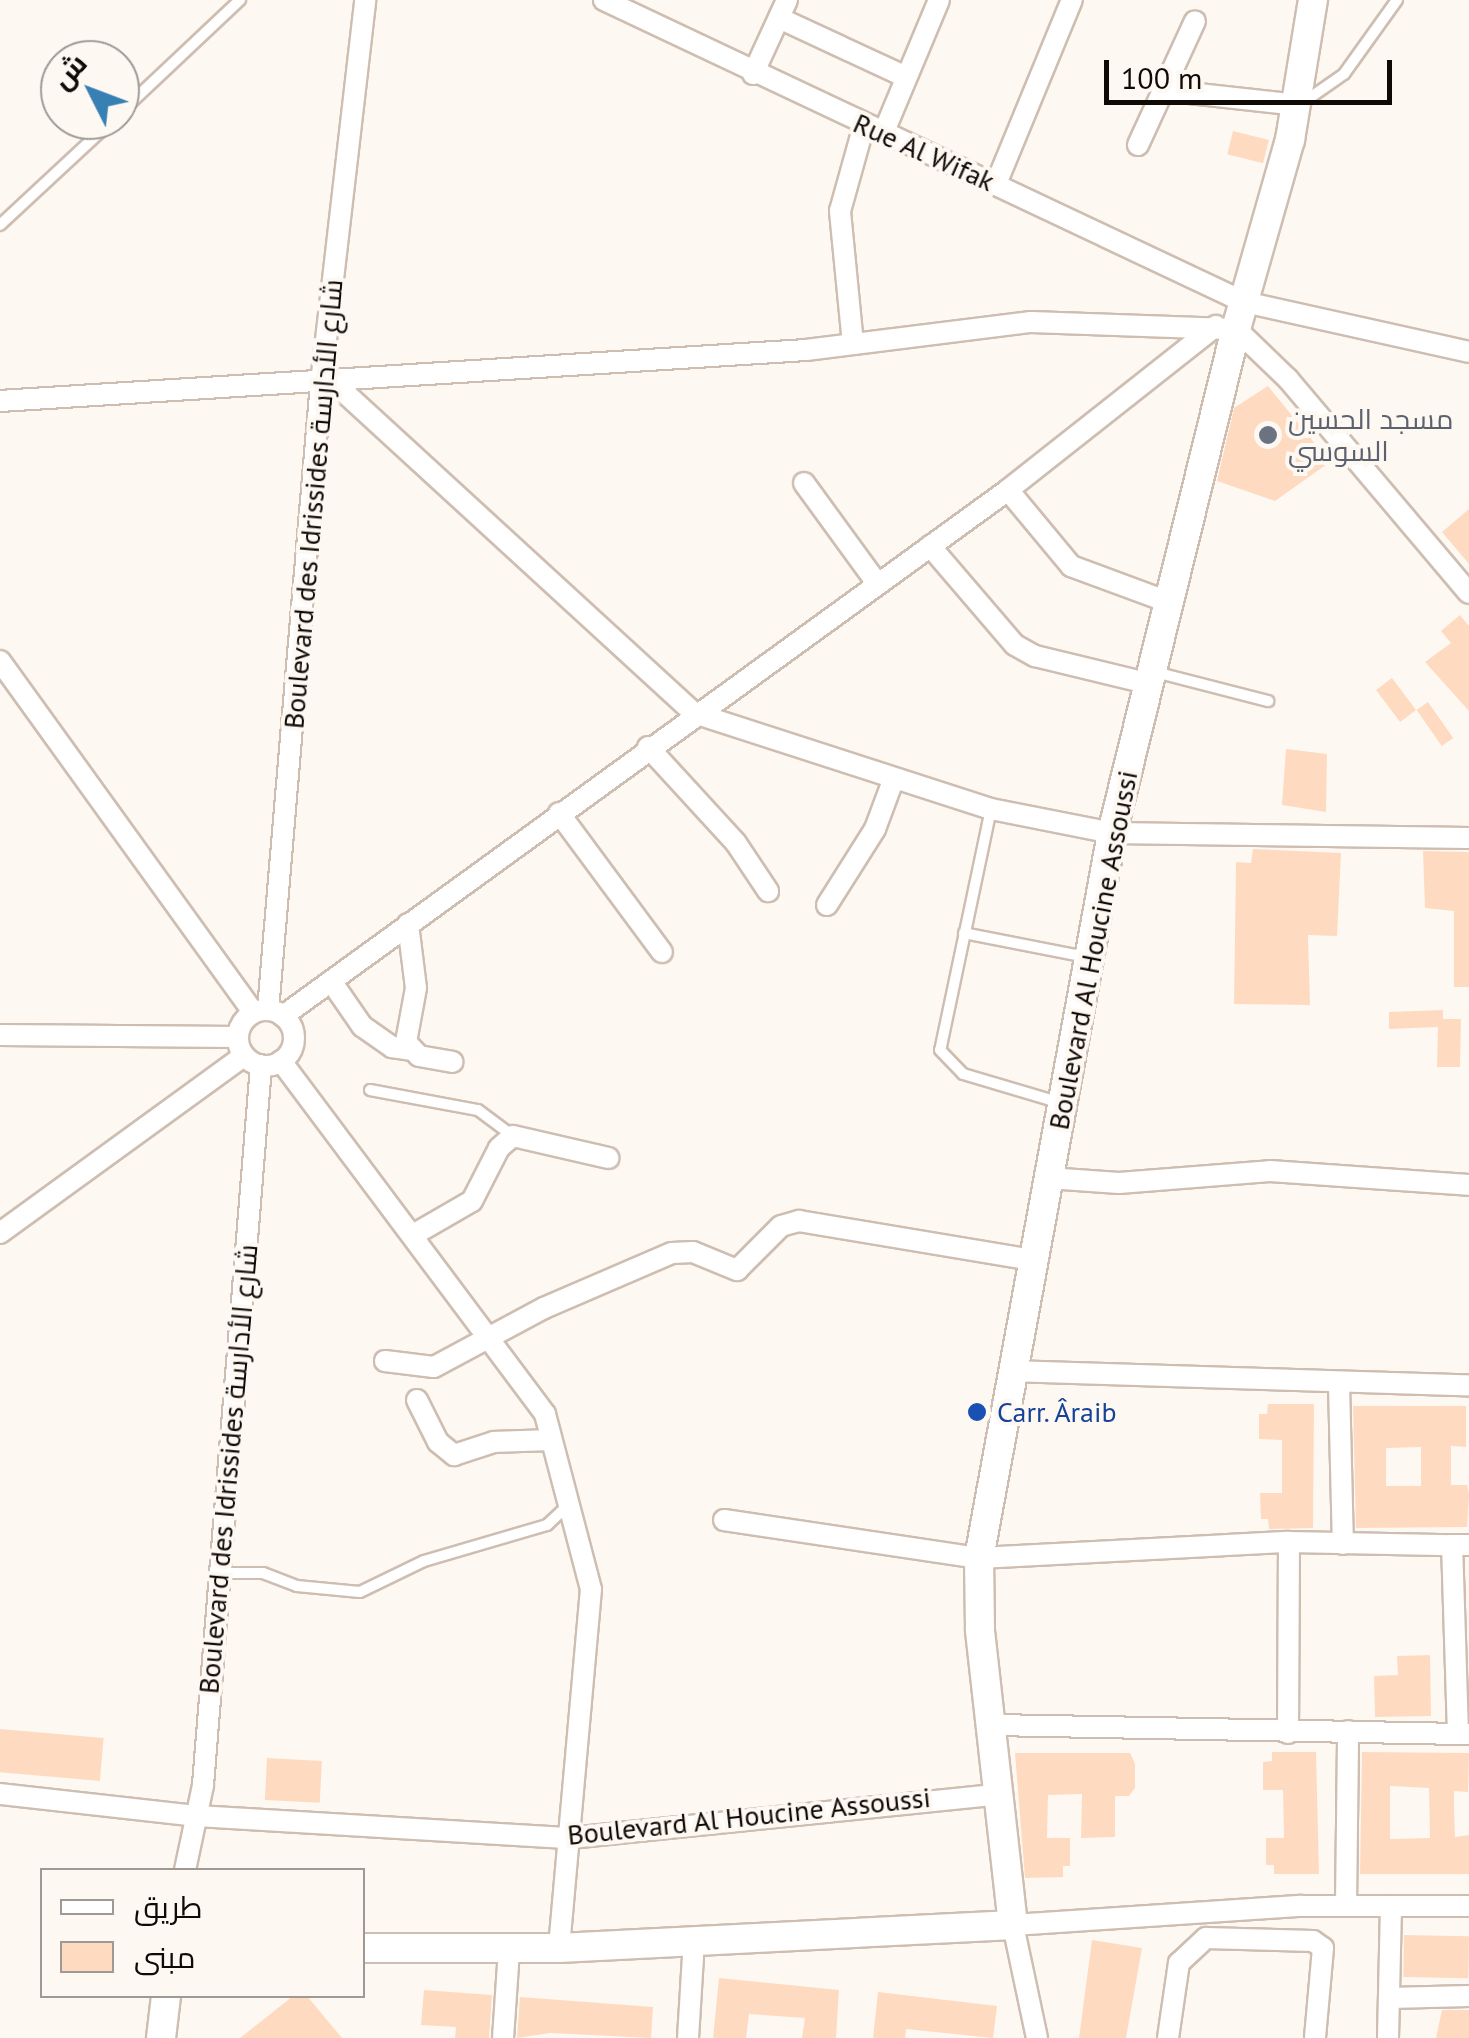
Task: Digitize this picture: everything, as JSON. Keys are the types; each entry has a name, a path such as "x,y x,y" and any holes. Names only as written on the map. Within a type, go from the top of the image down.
{"street":[{"name":"Boulevard des Idrissides شارع الأدارسة","path":"185,1868 197,1816 220,1573 256,1055 293,1044 268,1013 365,0"},
{"name":"Rue Al Wifak","path":"604,0 753,74 996,184 1232,319 1288,379 1469,593"},
{"path":"852,344 840,211 874,130 939,0"},
{"path":"996,184 1072,0"},
{"name":"Boulevard Al Houcine Assoussi","path":"1013,1925 979,1558 1112,833 1171,603 1232,319 1298,106 1313,0"},
{"path":"753,74 783,9 904,76"},
{"path":"1138,145 1195,21"},
{"path":"1162,90 1298,106"},
{"path":"0,401 328,384 852,344 1068,320 1232,319 1469,352"},
{"path":"0,1233 256,1055 268,1013 331,980 694,713 1008,490 1232,319"},
{"path":"328,384 694,713 991,809 1112,833 1469,838"},
{"path":"804,483 876,584"},
{"path":"1008,490 1071,566 1171,603"},
{"path":"930,546 1015,645 1035,656 1153,678"},
{"path":"0,661 268,1013"},
{"path":"648,747 736,843 768,891"},
{"path":"827,904 875,829 894,778"},
{"path":"559,812 662,952"},
{"path":"408,924 416,965 407,1022 412,1050"},
{"path":"331,980 362,1026 392,1047 452,1062"},
{"path":"0,1035 256,1055 414,1235 535,1395 591,1589 559,1948"},
{"path":"414,1235 472,1201 499,1148 513,1136 608,1158"},
{"path":"1048,1178 1119,1183 1270,1171 1469,1185"},
{"path":"385,1361 434,1366 489,1334 682,1250 737,1270 781,1226 799,1220 1031,1260"},
{"path":"1012,1371 1469,1385"},
{"path":"1339,1384 1343,1544"},
{"path":"417,1400 438,1442 454,1455 494,1442 550,1440"},
{"path":"724,1520 979,1558 1289,1542 1461,1545 1464,1734 993,1725"},
{"path":"1288,1733 1289,1542"},
{"path":"1346,1905 1348,1731"},
{"name":"Boulevard Al Houcine Assoussi","path":"0,1794 197,1816 570,1838 1002,1794"},
{"path":"365,1948 559,1948 1346,1905 1469,1906"},
{"path":"1388,2038 1391,1906"},
{"path":"1013,1925 1038,2038"},
{"path":"1168,2038 1179,1962 1206,1938 1313,1941 1323,1948 1315,2038"},
{"path":"688,2038 694,1941"},
{"path":"503,2038 509,1949"},
{"path":"1390,1998 1469,1996"},
{"path":"161,2038 166,1998"}],"lane":[{"path":"140,94 240,0"},
{"path":"1298,106 1344,74 1397,0"},
{"path":"0,225 91,140"},
{"path":"1153,678 1268,701"},
{"path":"991,809 940,1050 963,1074 1062,1103"},
{"path":"964,933 1091,958"},
{"path":"370,1090 478,1110 513,1136"},
{"path":"220,1573 263,1573 296,1586 360,1592 424,1560 547,1525 562,1516 568,1500"}],"building":[{"path":"1233,131 1269,140 1263,163 1227,154"},
{"name":"مسجد الحسين السوسي","path":"1268,386 1330,462 1275,501 1217,481 1234,408"},
{"path":"1469,509 1469,564 1442,532"},
{"path":"1460,615 1469,626 1469,711 1425,662 1451,643 1441,631"},
{"path":"1392,678 1416,710 1400,722 1376,690"},
{"path":"1428,702 1453,738 1442,746 1417,710"},
{"path":"1286,749 1327,754 1326,812 1282,805"},
{"path":"1253,849 1341,853 1337,936 1308,935 1310,1005 1234,1004 1236,862 1251,863"},
{"path":"1423,851 1469,852 1469,987 1454,987 1454,911 1425,908"},
{"path":"1443,1010 1443,1019 1461,1019 1460,1067 1437,1067 1438,1027 1389,1029 1389,1012"},
{"path":"1268,1404 1314,1404 1313,1528 1269,1529 1268,1519 1261,1519 1260,1493 1282,1493 1282,1440 1259,1439 1259,1414 1267,1414"},
{"path":"1353,1406 1466,1406 1466,1447 1451,1446 1451,1485 1467,1485 1467,1527 1356,1528","holes":["1421,1447 1421,1486 1386,1486 1386,1448"]},
{"path":"1430,1655 1431,1716 1375,1717 1374,1676 1398,1675 1397,1656"},
{"path":"0,1729 104,1738 100,1781 0,1772"},
{"path":"1272,1752 1316,1752 1319,1874 1274,1874 1274,1865 1266,1865 1266,1838 1284,1838 1283,1790 1263,1790 1263,1762 1272,1761"},
{"path":"1362,1752 1469,1753 1468,1792 1454,1791 1454,1810 1455,1837 1469,1835 1469,1874 1360,1874","holes":["1390,1786 1429,1788 1430,1838 1390,1839"]},
{"path":"1015,1753 1130,1753 1135,1764 1135,1788 1129,1796 1115,1796 1115,1837 1081,1838 1082,1794 1048,1795 1047,1838 1070,1838 1070,1866 1063,1866 1063,1877 1025,1878"},
{"path":"267,1758 322,1761 320,1803 265,1800"},
{"path":"1404,1935 1469,1936 1468,1978 1403,1977"},
{"path":"1092,1940 1142,1948 1126,2038 1079,2038"},
{"path":"719,1978 839,1990 836,2038 802,2038 805,2018 749,2014 746,2038 713,2038"},
{"path":"424,1990 492,1995 489,2038 455,2038 456,2027 421,2025"},
{"path":"878,1992 997,2006 993,2038 906,2029 905,2038 873,2038"},
{"path":"520,1997 653,2007 651,2038 550,2033 517,2038"},
{"path":"290,1998 309,1998 342,2038 240,2038"},
{"path":"1442,2010 1469,2010 1469,2038 1436,2038"}],"place":[{"name":"مسجد الحسين السوسي","path":"1268,435"},
{"name":"Carr. Âraib","path":"977,1412"}]}
